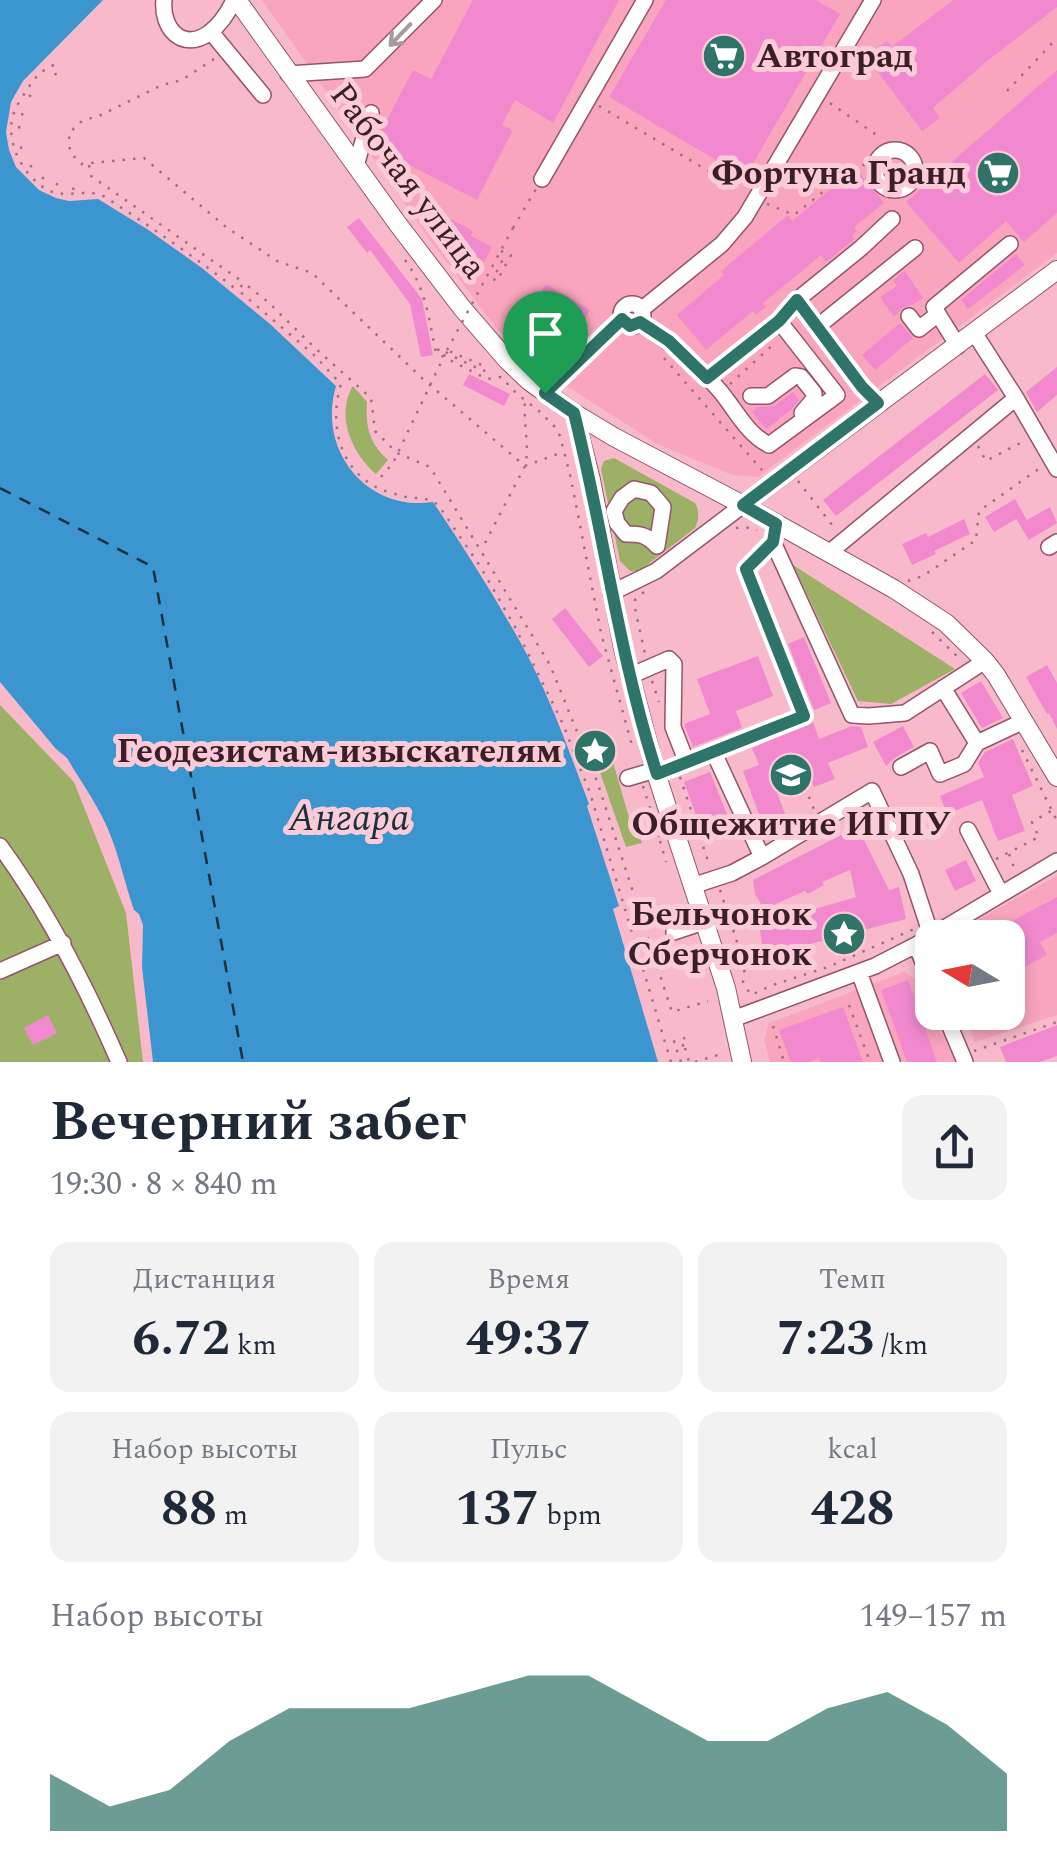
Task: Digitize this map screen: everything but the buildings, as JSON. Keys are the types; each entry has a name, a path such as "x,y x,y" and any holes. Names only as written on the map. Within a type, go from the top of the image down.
{"main road":[{"name":"Рабочая улица","path":"235,0 462,308 506,360 574,413 743,505 774,533 836,545 946,623 985,661 1057,778"},
{"path":"743,505 1057,270"},
{"path":"574,413 630,676 645,774 692,886 726,988 742,1062"}],"street":[{"path":"164,0 164,18 172,32 194,39 222,22 235,0"},
{"path":"288,74 365,68 434,0"},
{"path":"542,180 645,0"},
{"path":"640,316 722,244 745,217 873,0"},
{"path":"211,32 263,95"},
{"path":"356,166 371,113"},
{"path":"707,378 780,329 797,300 892,219"},
{"path":"958,346 934,308 1010,244"},
{"path":"817,327 915,248"},
{"path":"797,300 878,403"},
{"path":"545,393 622,319 626,306 633,304 640,316 707,378 753,436 765,443"},
{"path":"910,316 919,329 938,314"},
{"path":"765,443 837,395 780,329"},
{"path":"974,334 1057,469"},
{"path":"734,410 805,355"},
{"path":"751,396 768,396 795,376 802,377 814,393 806,410 765,443"},
{"path":"836,545 1016,398"},
{"path":"611,593 645,578 743,505"},
{"path":"645,774 714,754 804,716 746,569 774,533 852,715 905,713 985,661"},
{"path":"656,546 668,562"},
{"path":"630,676 669,659 674,664 672,727 687,763"},
{"path":"943,688 976,743"},
{"path":"900,767 930,751 940,774 964,764 976,743 1024,720"},
{"path":"714,754 762,857"},
{"path":"692,886 732,873 872,791 911,874 926,920"},
{"path":"968,830 999,889"},
{"path":"0,846 63,943 120,1062"},
{"path":"943,920 1057,861"},
{"path":"674,932 704,922"},
{"path":"0,971 63,943"},
{"path":"733,1019 859,972 915,945"},
{"path":"859,972 892,1062"},
{"path":"954,1030 969,1057"}],"path":[{"path":"1006,91 1057,38"},
{"path":"226,51 182,80 82,121 69,132 70,152 81,164 144,158 239,236 277,262 312,273 430,385 526,466"},
{"path":"54,65 38,72 13,112 15,152 24,169 48,190 70,196 99,193 238,290 313,354 341,384 335,405 336,435 349,462 371,484 406,497 431,498 480,566 563,724 590,793 671,1062"},
{"path":"55,73 58,82"},
{"path":"816,94 881,138"},
{"path":"28,96 36,101"},
{"path":"588,99 755,199 794,215 858,164 876,167"},
{"path":"21,114 30,116"},
{"path":"18,127 28,129"},
{"path":"20,148 30,145"},
{"path":"30,166 36,161"},
{"path":"88,163 91,176 267,300 371,398 375,431 398,453 430,468 550,665 598,781 672,1012 708,1000"},
{"path":"42,179 48,172"},
{"path":"56,186 62,180"},
{"path":"382,477 542,180"},
{"path":"73,190 75,183"},
{"path":"502,251 511,256 497,281 493,279 504,257"},
{"path":"406,260 425,296 436,353 446,353 486,367 484,371 446,353"},
{"path":"238,290 244,283"},
{"path":"729,385 780,329"},
{"path":"658,351 762,470"},
{"path":"446,353 487,380 501,377 554,426 565,452 601,633 645,774 666,862"},
{"path":"485,543 526,466 525,400"},
{"path":"972,435 986,461 1024,441"},
{"path":"526,466 565,452"},
{"path":"894,588 923,576 976,540 979,511 1040,468"},
{"path":"797,480 836,545"},
{"path":"805,786 819,823"},
{"path":"986,864 1039,838 1032,822 1052,810"},
{"path":"999,889 1016,872 1009,852"},
{"path":"745,966 743,982 752,995 915,933"},
{"path":"859,1002 849,1006 870,1062"},
{"path":"969,1057 1057,1022"},
{"path":"773,1026 784,1062"},
{"path":"674,1042 688,1037"},
{"path":"864,1048 872,1039"},
{"path":"681,1062 676,1048 684,1046 689,1062"},
{"path":"695,1062 721,1054"}],"shaded area":[{"path":"262,0 1057,0 1057,253 758,477 732,475 657,444 526,360 497,329 433,244"},
{"path":"1057,876 1057,1015 1025,1026 1025,920 978,920"},
{"path":"904,972 915,980 915,1030 940,1030 956,1062 770,1062 764,1040 769,1023"},
{"path":"970,1030 1011,1030 975,1042"}],"green space":[{"path":"353,386 367,402 370,434 388,460 376,474 360,456 349,433 346,409"},
{"path":"614,458 695,503 698,509 695,528 638,572 630,571 620,561 601,469 604,461"},
{"path":"793,565 955,669 891,704 858,701"},
{"path":"0,705 74,782 126,913 143,1062 0,1062"},
{"path":"610,752 635,838 640,837 642,843 626,847 595,758"}],"water":[{"name":"Ангара","path":"0,0 103,0 23,81 11,102 6,132 16,167 39,190 69,201 98,199 147,229 270,324 336,386 334,432 352,471 387,497 433,502 480,573 533,666 589,804 619,906 613,909 658,1062 153,1062 142,967 143,925 134,910 110,834 67,758 0,682"}],"ferry route":[{"path":"0,488 153,567 243,1062"}],"place":[{"name":"Автоград","path":"724,56"},
{"name":"Фортуна Гранд","path":"998,173"},
{"name":"Геодезистам-изыскателям","path":"595,751"},
{"name":"Общежитие ИГПУ","path":"791,775"},
{"name":"Бельчонок Сберчонок","path":"844,934"}],"route":[{"path":"797,300 878,403 743,505 776,524 773,542 746,569 804,716 657,774 622,648 591,480 574,413 545,393 622,319 630,326 640,322 669,341 707,378 779,321 797,300"}]}
